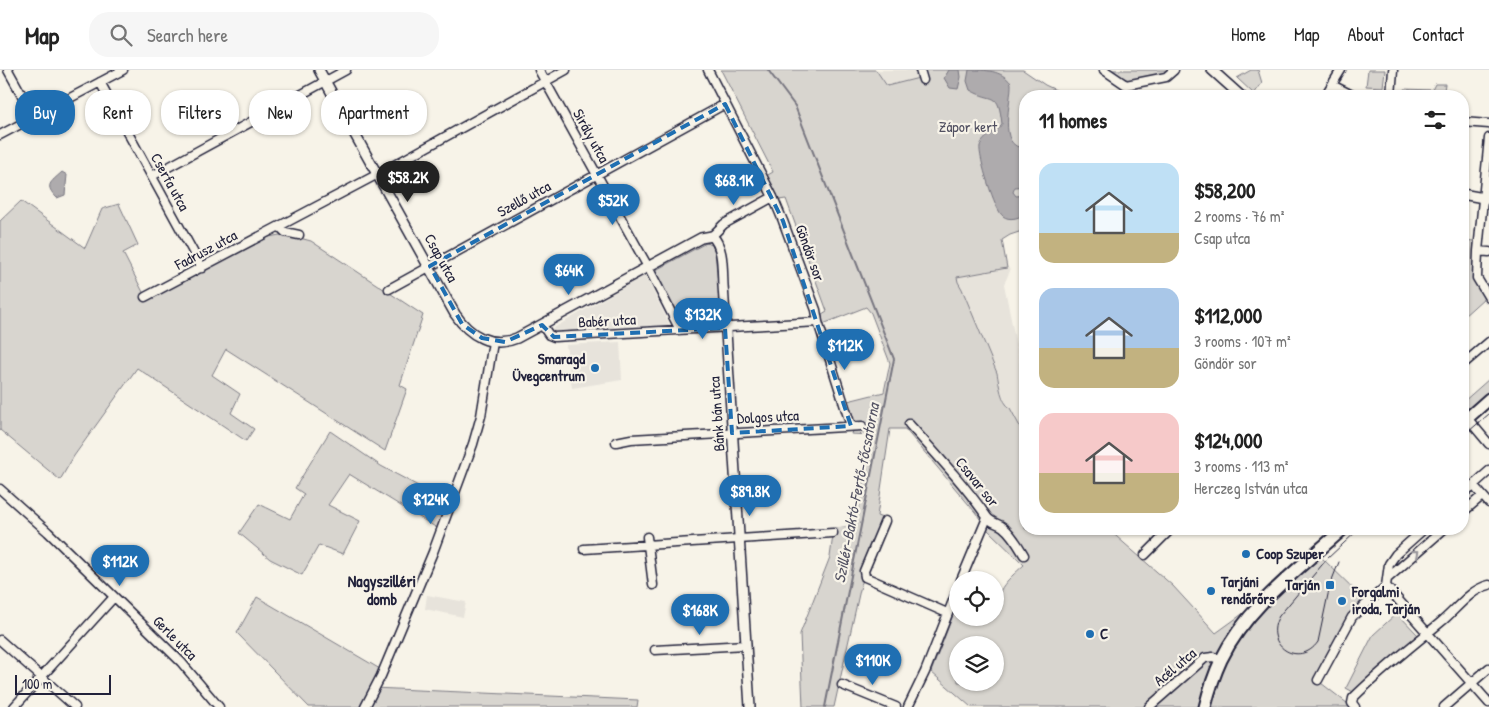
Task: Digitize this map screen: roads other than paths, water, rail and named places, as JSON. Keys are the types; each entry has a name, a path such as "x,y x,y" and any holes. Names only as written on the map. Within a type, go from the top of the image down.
{"main road":[{"path":"1469,417 1489,399"},
{"path":"1205,707 1224,655 1236,635 1259,607 1337,535"}],"street":[{"path":"8,70 19,90"},
{"path":"75,95 123,70"},
{"name":"Csap utca","path":"319,70 462,324 473,334 492,342"},
{"path":"152,176 346,70"},
{"name":"Sirály utca","path":"539,70 648,267 680,330"},
{"name":"Fadrusz utca","path":"145,297 280,227 566,70"},
{"name":"Göndör sor","path":"708,70 773,197 783,221 816,310 818,322 851,426"},
{"path":"920,70 923,80"},
{"path":"1104,70 1126,85 1166,77 1174,70"},
{"path":"1212,70 1234,90"},
{"path":"1329,90 1341,70"},
{"path":"1391,90 1393,70"},
{"name":"Cserfa utca","path":"100,82 202,268"},
{"path":"1332,85 1342,90"},
{"name":"Szellő utca","path":"389,289 725,104"},
{"path":"1469,123 1489,124"},
{"path":"0,135 15,127"},
{"path":"1489,138 1486,198 1478,251 1477,278 1489,298"},
{"path":"1469,195 1486,198"},
{"path":"365,707 381,676 433,552 473,444 481,416 492,342 512,340 542,325 701,238 712,236 724,224 773,197"},
{"path":"280,227 285,232 299,235"},
{"name":"Bánk bán utca","path":"712,236 718,241 720,250 750,707"},
{"path":"1478,251 1489,252"},
{"path":"725,328 818,322"},
{"name":"Babér utca","path":"542,325 548,334 554,337 725,328"},
{"path":"1469,359 1489,342"},
{"name":"Csavar sor","path":"909,424 956,476 984,511 987,518 1001,525 1009,532 1024,555"},
{"path":"1469,425 1489,444"},
{"name":"Dolgos utca","path":"616,442 631,439 862,426"},
{"path":"1469,489 1489,471"},
{"path":"1469,509 1487,499 1473,485"},
{"name":"Gerle utca","path":"0,489 48,532 180,662 219,707"},
{"path":"965,571 987,518"},
{"path":"885,521 864,571 864,577 947,613"},
{"path":"584,549 648,541 833,533"},
{"path":"1145,555 1165,535"},
{"path":"1417,535 1396,554 1390,564 1387,582 1427,633 1489,703"},
{"path":"1318,680 1352,617 1438,535"},
{"path":"648,541 653,585"},
{"path":"1354,705 1353,698 1362,689 1479,588 1489,585"},
{"path":"14,707 114,597"},
{"path":"908,707 925,672 949,608"},
{"path":"0,640 74,707"},
{"path":"655,650 746,645"},
{"name":"Acél utca","path":"1150,707 1205,658 1224,655"},
{"path":"1444,707 1489,668"},
{"path":"842,685 896,707"}],"waterway":[{"name":"Szillér-Baktó-Fertő-főcsatorna","path":"768,70 795,106 894,359 825,707"}],"tram line":[{"path":"1469,431 1489,414"},
{"path":"1339,562 1330,585 1318,642 1310,650 1302,653 1293,653 1285,650 1275,636 1275,627 1279,616 1327,559 1353,535"}],"place":[{"name":"Smaragd Üvegcentrum","path":"595,368"},
{"name":"Coop Szuper","path":"1246,554"},
{"name":"Tarján","path":"1330,585"},
{"name":"Tarjáni rendőrőrs","path":"1211,591"},
{"name":"Forgalmi iroda, Tarján","path":"1342,601"},
{"name":"C","path":"1090,634"}],"district":[{"name":"Nagyszilléri domb","path":"382,590"}],"park label":[{"name":"Zápor kert","path":"968,127"}]}
